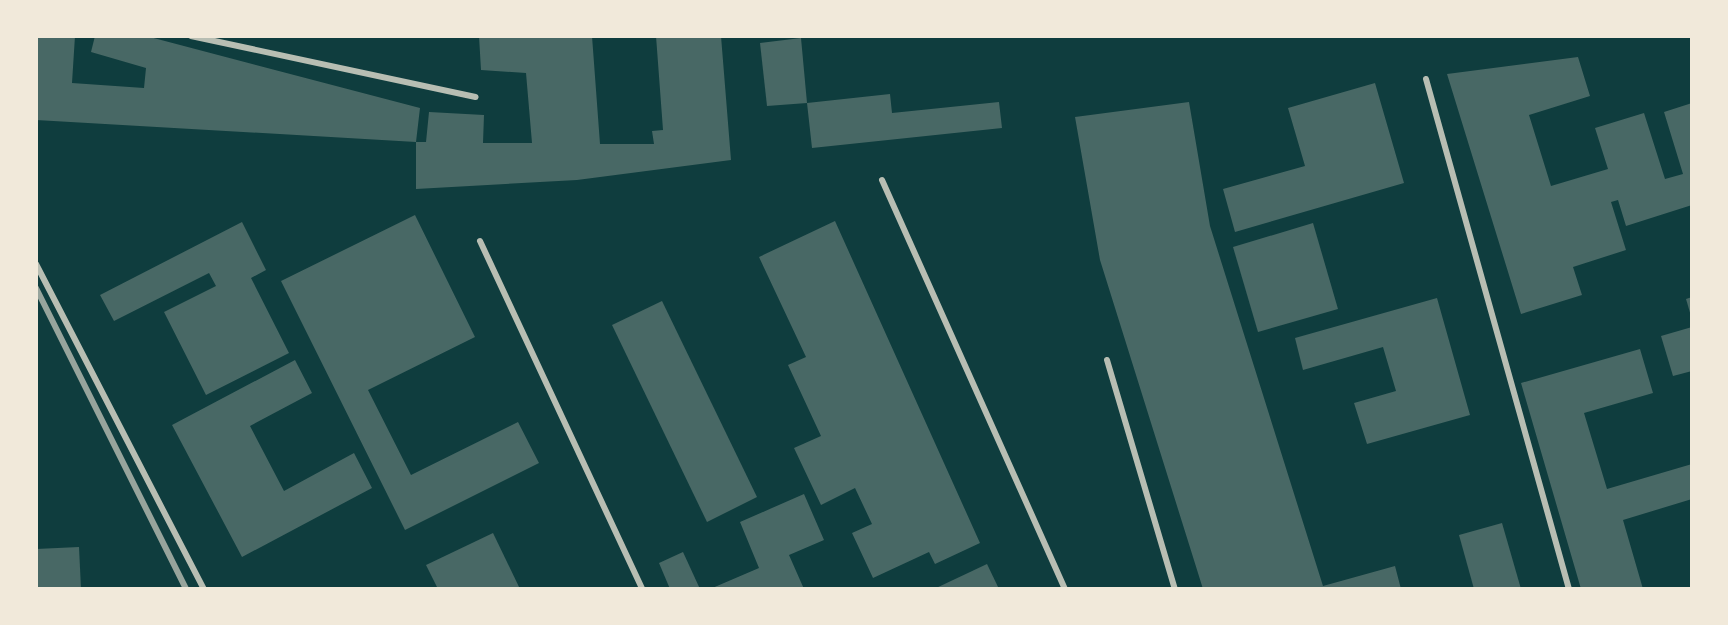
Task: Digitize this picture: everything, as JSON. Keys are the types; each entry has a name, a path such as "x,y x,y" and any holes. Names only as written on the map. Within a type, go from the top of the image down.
{"lane":[{"path":"191,36 476,97"},
{"path":"1426,79 1569,589"},
{"path":"882,180 1065,589"},
{"path":"480,241 642,589"},
{"path":"36,264 204,589"},
{"path":"1107,360 1175,589"}],"building":[{"path":"36,36 75,36 72,83 144,88 146,68 91,52 95,36 146,36 420,108 416,142 36,120"},
{"path":"479,36 592,36 600,144 654,144 652,131 663,130 656,36 721,36 731,160 577,180 416,189 416,142 426,142 429,112 484,115 483,143 532,143 526,73 481,70"},
{"path":"801,38 807,103 767,106 760,43"},
{"path":"1578,57 1590,96 1529,115 1551,186 1608,169 1595,128 1644,113 1665,179 1683,174 1664,112 1692,103 1692,205 1626,226 1618,200 1611,202 1626,250 1573,267 1582,295 1521,314 1447,74"},
{"path":"1375,83 1404,183 1235,232 1223,189 1305,166 1288,108"},
{"path":"890,94 892,113 999,102 1002,128 812,148 807,103"},
{"path":"1189,102 1210,226 1323,586 1395,566 1401,589 1203,589 1100,260 1075,117"},
{"path":"415,215 475,337 368,390 411,475 518,422 539,463 405,530 281,281"},
{"path":"835,221 980,543 935,564 929,552 873,578 852,533 872,524 855,488 821,505 794,448 821,436 788,365 806,357 759,257"},
{"path":"242,222 266,270 251,278 289,353 206,395 164,312 216,286 209,273 114,321 100,295"},
{"path":"1313,223 1338,309 1258,332 1233,247"},
{"path":"1692,297 1692,316 1691,316 1686,299"},
{"path":"1437,298 1470,415 1367,444 1354,403 1396,391 1383,347 1303,370 1295,338"},
{"path":"662,301 757,497 707,522 612,325"},
{"path":"1692,327 1692,371 1673,376 1661,336"},
{"path":"1640,349 1653,393 1584,413 1607,489 1692,464 1692,499 1623,520 1643,589 1581,589 1521,383"},
{"path":"295,360 312,393 250,426 284,491 354,453 372,488 242,557 172,425"},
{"path":"804,494 824,540 789,555 804,589 710,589 759,568 740,522"},
{"path":"1502,523 1521,589 1474,589 1459,535"},
{"path":"493,533 520,589 438,589 426,565"},
{"path":"79,547 81,589 36,589 36,549"},
{"path":"683,552 700,589 670,589 659,563"},
{"path":"987,564 999,589 934,589"}],"railway":[{"path":"36,288 186,589"}]}
